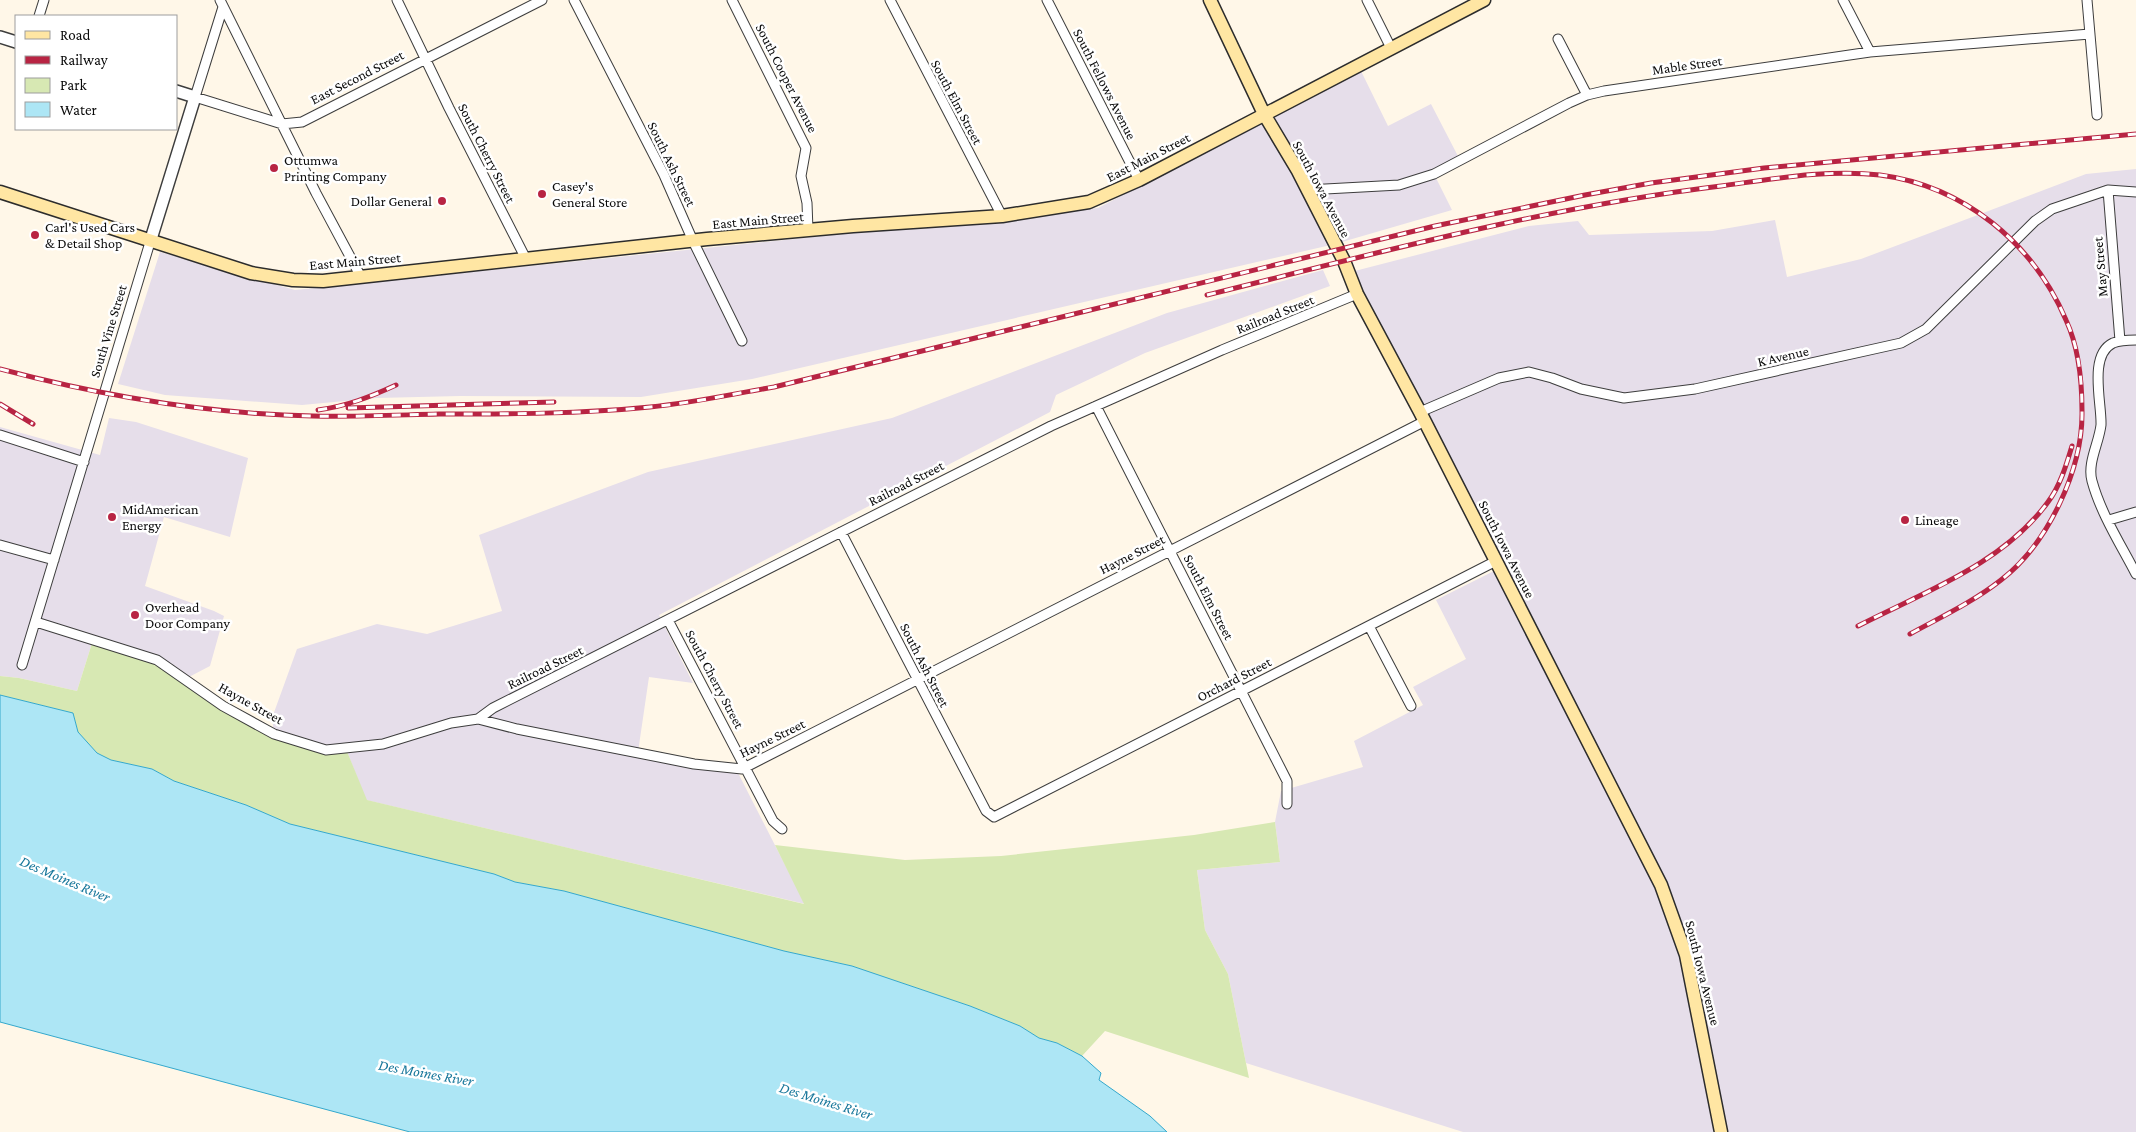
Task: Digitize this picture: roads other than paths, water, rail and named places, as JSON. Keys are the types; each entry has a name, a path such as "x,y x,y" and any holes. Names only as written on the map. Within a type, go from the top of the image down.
{"main road":[{"name":"South Iowa Avenue","path":"1210,0 1264,114 1344,261 1357,294 1423,417 1661,884 1686,955 1722,1132"},
{"name":"East Main Street","path":"0,192 151,239 251,273 280,279 323,281 693,241 808,230 1002,216 1089,202 1139,180 1484,0"}],"street":[{"path":"39,15 44,0"},
{"name":"South Cherry Street","path":"397,0 526,260"},
{"name":"East Second Street","path":"178,92 282,124 302,122 542,0"},
{"name":"South Ash Street","path":"574,0 664,175 693,241 742,341"},
{"name":"South Cooper Avenue","path":"732,0 806,148 801,176 807,203 808,230"},
{"name":"South Elm Street","path":"890,0 1002,216"},
{"name":"South Fellows Avenue","path":"1047,0 1139,180"},
{"path":"1367,0 1391,48"},
{"path":"1843,0 1870,52"},
{"path":"2087,0 2097,114"},
{"path":"221,4 361,278"},
{"name":"South Vine Street","path":"22,665 151,239 223,11 221,4"},
{"name":"Mable Street","path":"1307,190 1399,186 1434,174 1587,95 1870,52 2090,34"},
{"path":"0,37 15,42"},
{"path":"1558,39 1587,95"},
{"path":"2108,190 2136,192"},
{"name":"May Street","path":"2108,190 2120,341"},
{"name":"K Avenue","path":"1423,417 1499,378 1529,372 1581,389 1624,398 1696,389 1901,343 1926,329 2034,221 2052,209 2108,190"},
{"name":"Railroad Street","path":"478,719 493,708 1050,426 1357,294"},
{"path":"2136,340 2120,341 2109,345 2098,371 2101,425 2091,466 2092,480 2109,520 2136,574"},
{"name":"South Elm Street","path":"1096,406 1287,781 1287,804"},
{"name":"Hayne Street","path":"36,622 157,660 223,706 274,734 326,750 383,744 424,730 478,719 517,730 694,764 742,769 1170,550 1423,417"},
{"path":"0,435 84,462"},
{"path":"2109,520 2136,512"},
{"name":"South Ash Street","path":"841,532 986,811"},
{"path":"0,545 54,560"},
{"name":"Orchard Street","path":"986,811 994,817 1496,561"},
{"name":"South Cherry Street","path":"668,620 712,701 745,768 774,821 782,829"},
{"path":"1369,626 1411,706"}],"water":[{"name":"Des Moines River","path":"0,695 73,713 78,732 97,753 111,760 152,769 174,781 246,805 290,824 494,874 515,882 564,891 784,951 852,966 970,1006 1020,1026 1039,1038 1057,1043 1082,1056 1101,1073 1099,1080 1150,1116 1167,1132 410,1132 0,1022"}],"railway":[{"path":"0,369 38,379 155,402 273,415 344,416 544,413 666,405 774,387 1435,226 1585,195 1651,183 1764,168 2136,134"},
{"path":"1207,295 1462,233 1591,206 1656,195 1780,178 1841,173 1880,175 1911,181 1940,191 1967,205 2015,243 2035,266 2052,292 2066,320 2077,353 2081,388 2081,433 2076,457 2060,504 2034,547 2018,565 1990,588 1957,609 1910,634"},
{"path":"318,410 358,401 396,385"},
{"path":"348,408 554,402"},
{"path":"0,404 33,424"},
{"path":"1858,626 1961,574 1986,560 2009,543 2030,524 2052,496 2062,476 2072,446"}],"place":[{"name":"Ottumwa Printing Company","path":"274,168"},
{"name":"Casey's General Store","path":"542,194"},
{"name":"Dollar General","path":"442,201"},
{"name":"Carl's Used Cars & Detail Shop","path":"35,235"},
{"name":"MidAmerican Energy","path":"112,517"},
{"name":"Lineage","path":"1905,520"},
{"name":"Overhead Door Company","path":"135,615"}]}
